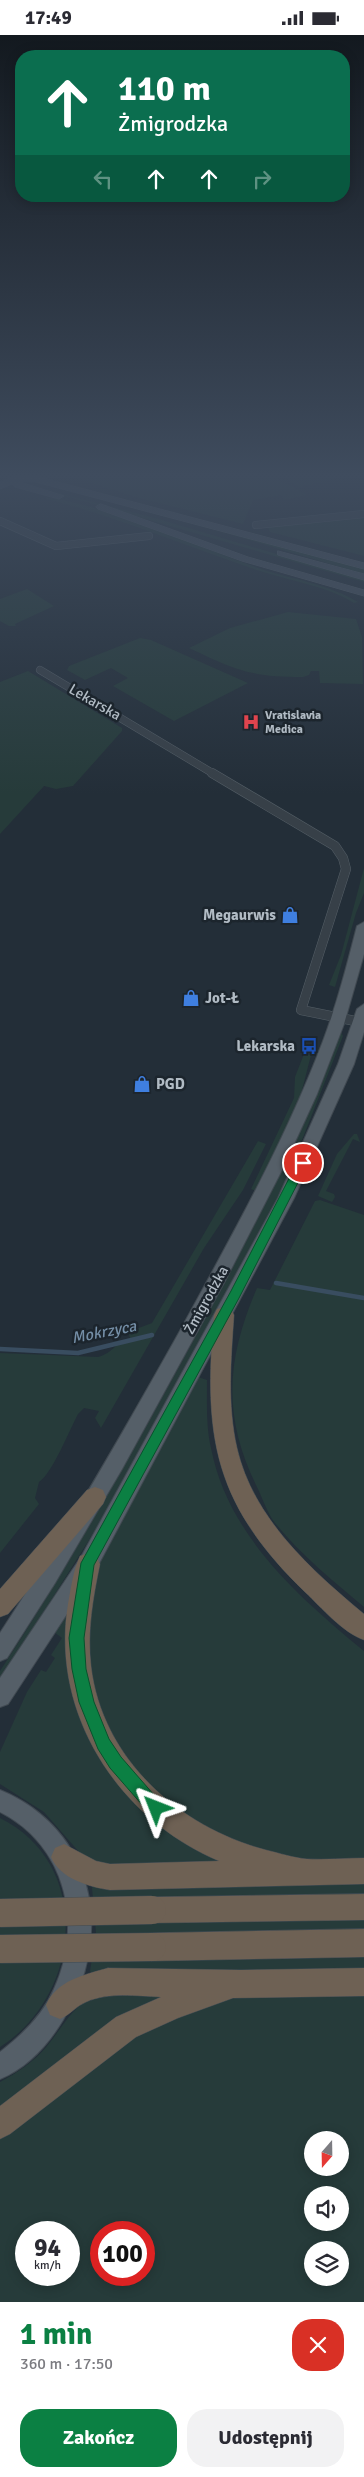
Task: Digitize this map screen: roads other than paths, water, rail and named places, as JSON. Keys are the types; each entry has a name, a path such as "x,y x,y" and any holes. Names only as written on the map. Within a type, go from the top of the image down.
{"highway":[{"path":"224,1315 220,1369 222,1415 230,1464 244,1498 275,1544 334,1603 364,1629"},
{"path":"0,1606 95,1497"},
{"path":"88,1563 77,1629 80,1673 94,1723 119,1768 156,1808 183,1829 246,1858 304,1871"},
{"path":"64,1857 92,1874 110,1877 364,1871"},
{"path":"0,1913 364,1907"},
{"path":"0,1949 364,1943"},
{"path":"60,2005 69,1996 82,1989 108,1982 241,1984 364,1982"},
{"path":"0,2124 126,2027 174,2005 241,1984"}],"main road":[{"name":"Żmigrodzka","path":"0,1651 49,1577 258,1204 308,1096 338,1017 364,926"},
{"name":"Żmigrodzka","path":"0,1697 88,1563 224,1315 307,1154 346,1064 362,1015"},
{"path":"0,2067 18,2055 38,2037 60,2005 76,1963 81,1921 74,1880 64,1857 43,1829 4,1801"}],"street":[{"path":"322,583 364,603"},
{"path":"326,583 364,593"},
{"name":"Lekarska","path":"40,670 334,846 343,857 346,869 301,1010 338,1017 362,1015"}],"waterway":[{"name":"Mokrzyca","path":"276,1283 364,1298"},
{"name":"Mokrzyca","path":"0,1349 78,1353 152,1335"}],"place":[{"name":"Vratislavia Medica","path":"251,722"},
{"name":"Megaurwis","path":"290,915"},
{"name":"Jot-Ł","path":"191,998"},
{"name":"Lekarska","path":"309,1046"},
{"name":"PGD","path":"142,1084"}]}
